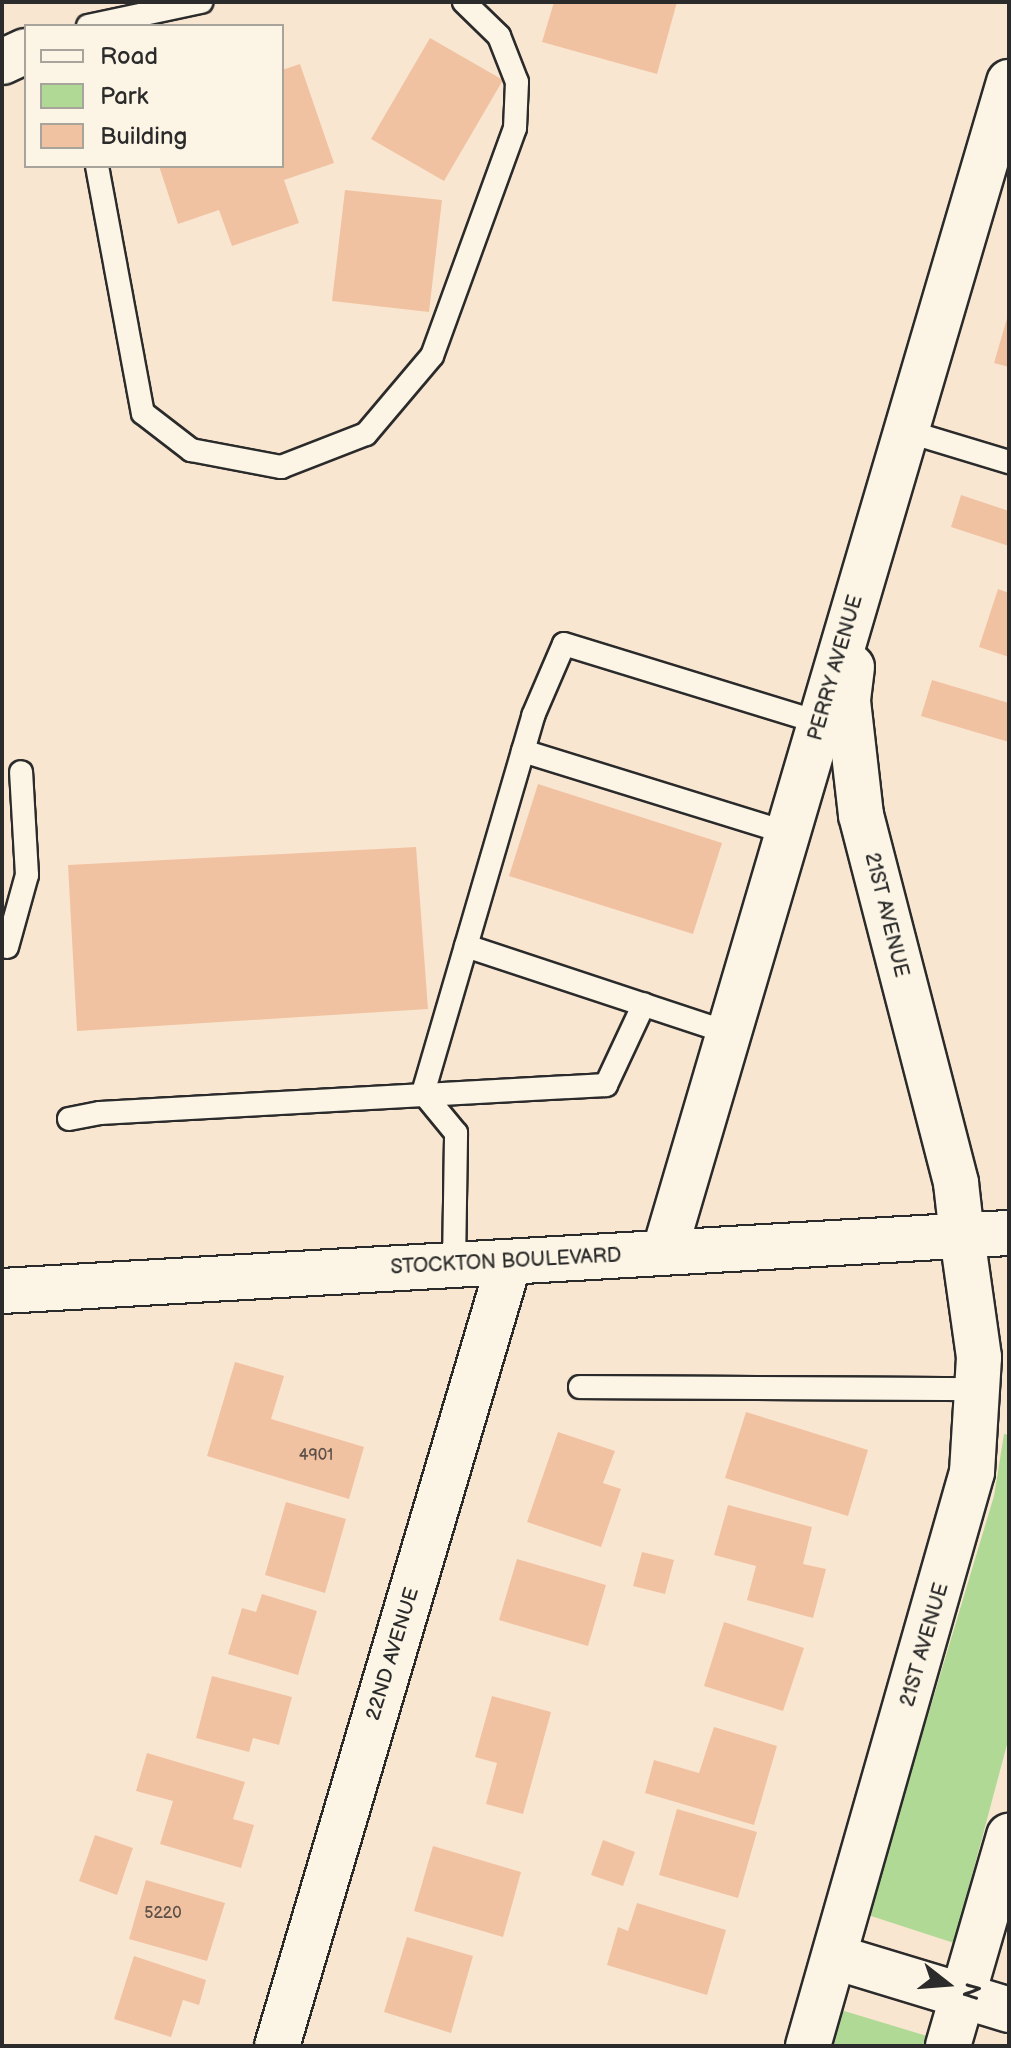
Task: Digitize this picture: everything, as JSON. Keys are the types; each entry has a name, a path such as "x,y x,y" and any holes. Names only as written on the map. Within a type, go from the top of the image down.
{"street":[{"path":"2,62 24,52"},
{"name":"PERRY AVENUE","path":"664,1253 1009,82"},
{"name":"21ST AVENUE","path":"808,2046 959,1525 972,1472 980,1389 975,1306 956,1183 861,815 848,701 860,589"},
{"name":"STOCKTON BOULEVARD","path":"2,1291 1009,1233"},
{"name":"21ST AVENUE","path":"962,1236 1009,1310"},
{"name":"22ND AVENUE","path":"277,2046 509,1263"},
{"path":"948,2046 1009,1836"},
{"path":"835,1957 1009,2010"}],"lane":[{"path":"97,24 201,2"},
{"path":"97,168 143,413 191,450 281,467 366,434 432,356 515,128 517,82 499,36 464,2"},
{"path":"906,431 1009,462"},
{"path":"423,1093 523,751 564,644 820,723"},
{"path":"523,751 788,833"},
{"path":"7,947 27,875 21,772"},
{"path":"466,946 729,1033"},
{"path":"69,1119 423,1093 606,1085 644,1004"},
{"path":"423,1093 456,1133 454,1265"},
{"path":"580,1387 980,1389"}],"green space":[{"path":"1004,1434 1009,1435 1009,1737 954,1943 868,1915 994,1496"},
{"path":"841,2010 927,2036 924,2046 830,2046"}],"building":[{"path":"554,2 677,2 657,74 542,42"},
{"path":"430,38 503,80 444,181 371,139"},
{"path":"300,64 334,163 284,180 299,223 232,246 219,210 178,224 160,168 284,168 284,69"},
{"path":"345,190 442,200 429,312 332,301"},
{"path":"1009,315 1009,367 994,363"},
{"path":"961,495 1009,511 1009,546 951,527"},
{"path":"998,589 1009,593 1009,657 979,647"},
{"path":"932,680 1009,703 1009,742 921,716"},
{"path":"538,784 722,843 693,934 509,876"},
{"path":"416,847 428,1009 77,1031 68,865"},
{"path":"235,1362 284,1376 271,1419 364,1447 349,1499 207,1456"},
{"path":"746,1412 868,1450 848,1516 725,1478"},
{"path":"558,1432 615,1451 603,1483 621,1489 601,1547 527,1522"},
{"path":"286,1502 346,1519 325,1593 265,1575"},
{"path":"728,1505 812,1527 803,1564 826,1569 813,1618 747,1600 756,1566 714,1555"},
{"path":"642,1552 674,1560 665,1594 633,1586"},
{"path":"517,1559 606,1585 588,1646 499,1620"},
{"path":"262,1594 317,1611 298,1675 228,1654 242,1608 256,1612"},
{"path":"724,1622 804,1648 783,1711 704,1686"},
{"path":"212,1676 292,1697 279,1745 253,1738 249,1752 196,1738"},
{"path":"492,1696 551,1712 523,1814 486,1804 497,1763 475,1757"},
{"path":"714,1727 777,1746 754,1825 645,1793 654,1760 699,1773"},
{"path":"147,1753 245,1782 233,1819 254,1825 241,1868 160,1844 173,1801 136,1791"},
{"path":"677,1809 757,1832 738,1898 659,1875"},
{"path":"95,1835 133,1848 117,1895 79,1881"},
{"path":"603,1840 635,1852 623,1886 591,1875"},
{"path":"433,1846 521,1872 503,1937 414,1911"},
{"path":"146,1880 225,1903 207,1961 129,1939"},
{"path":"637,1903 726,1930 707,1995 607,1965 618,1927 628,1931"},
{"path":"407,1937 473,1956 451,2033 384,2012"},
{"path":"134,1956 206,1980 199,2005 183,2000 171,2037 114,2019"}]}
